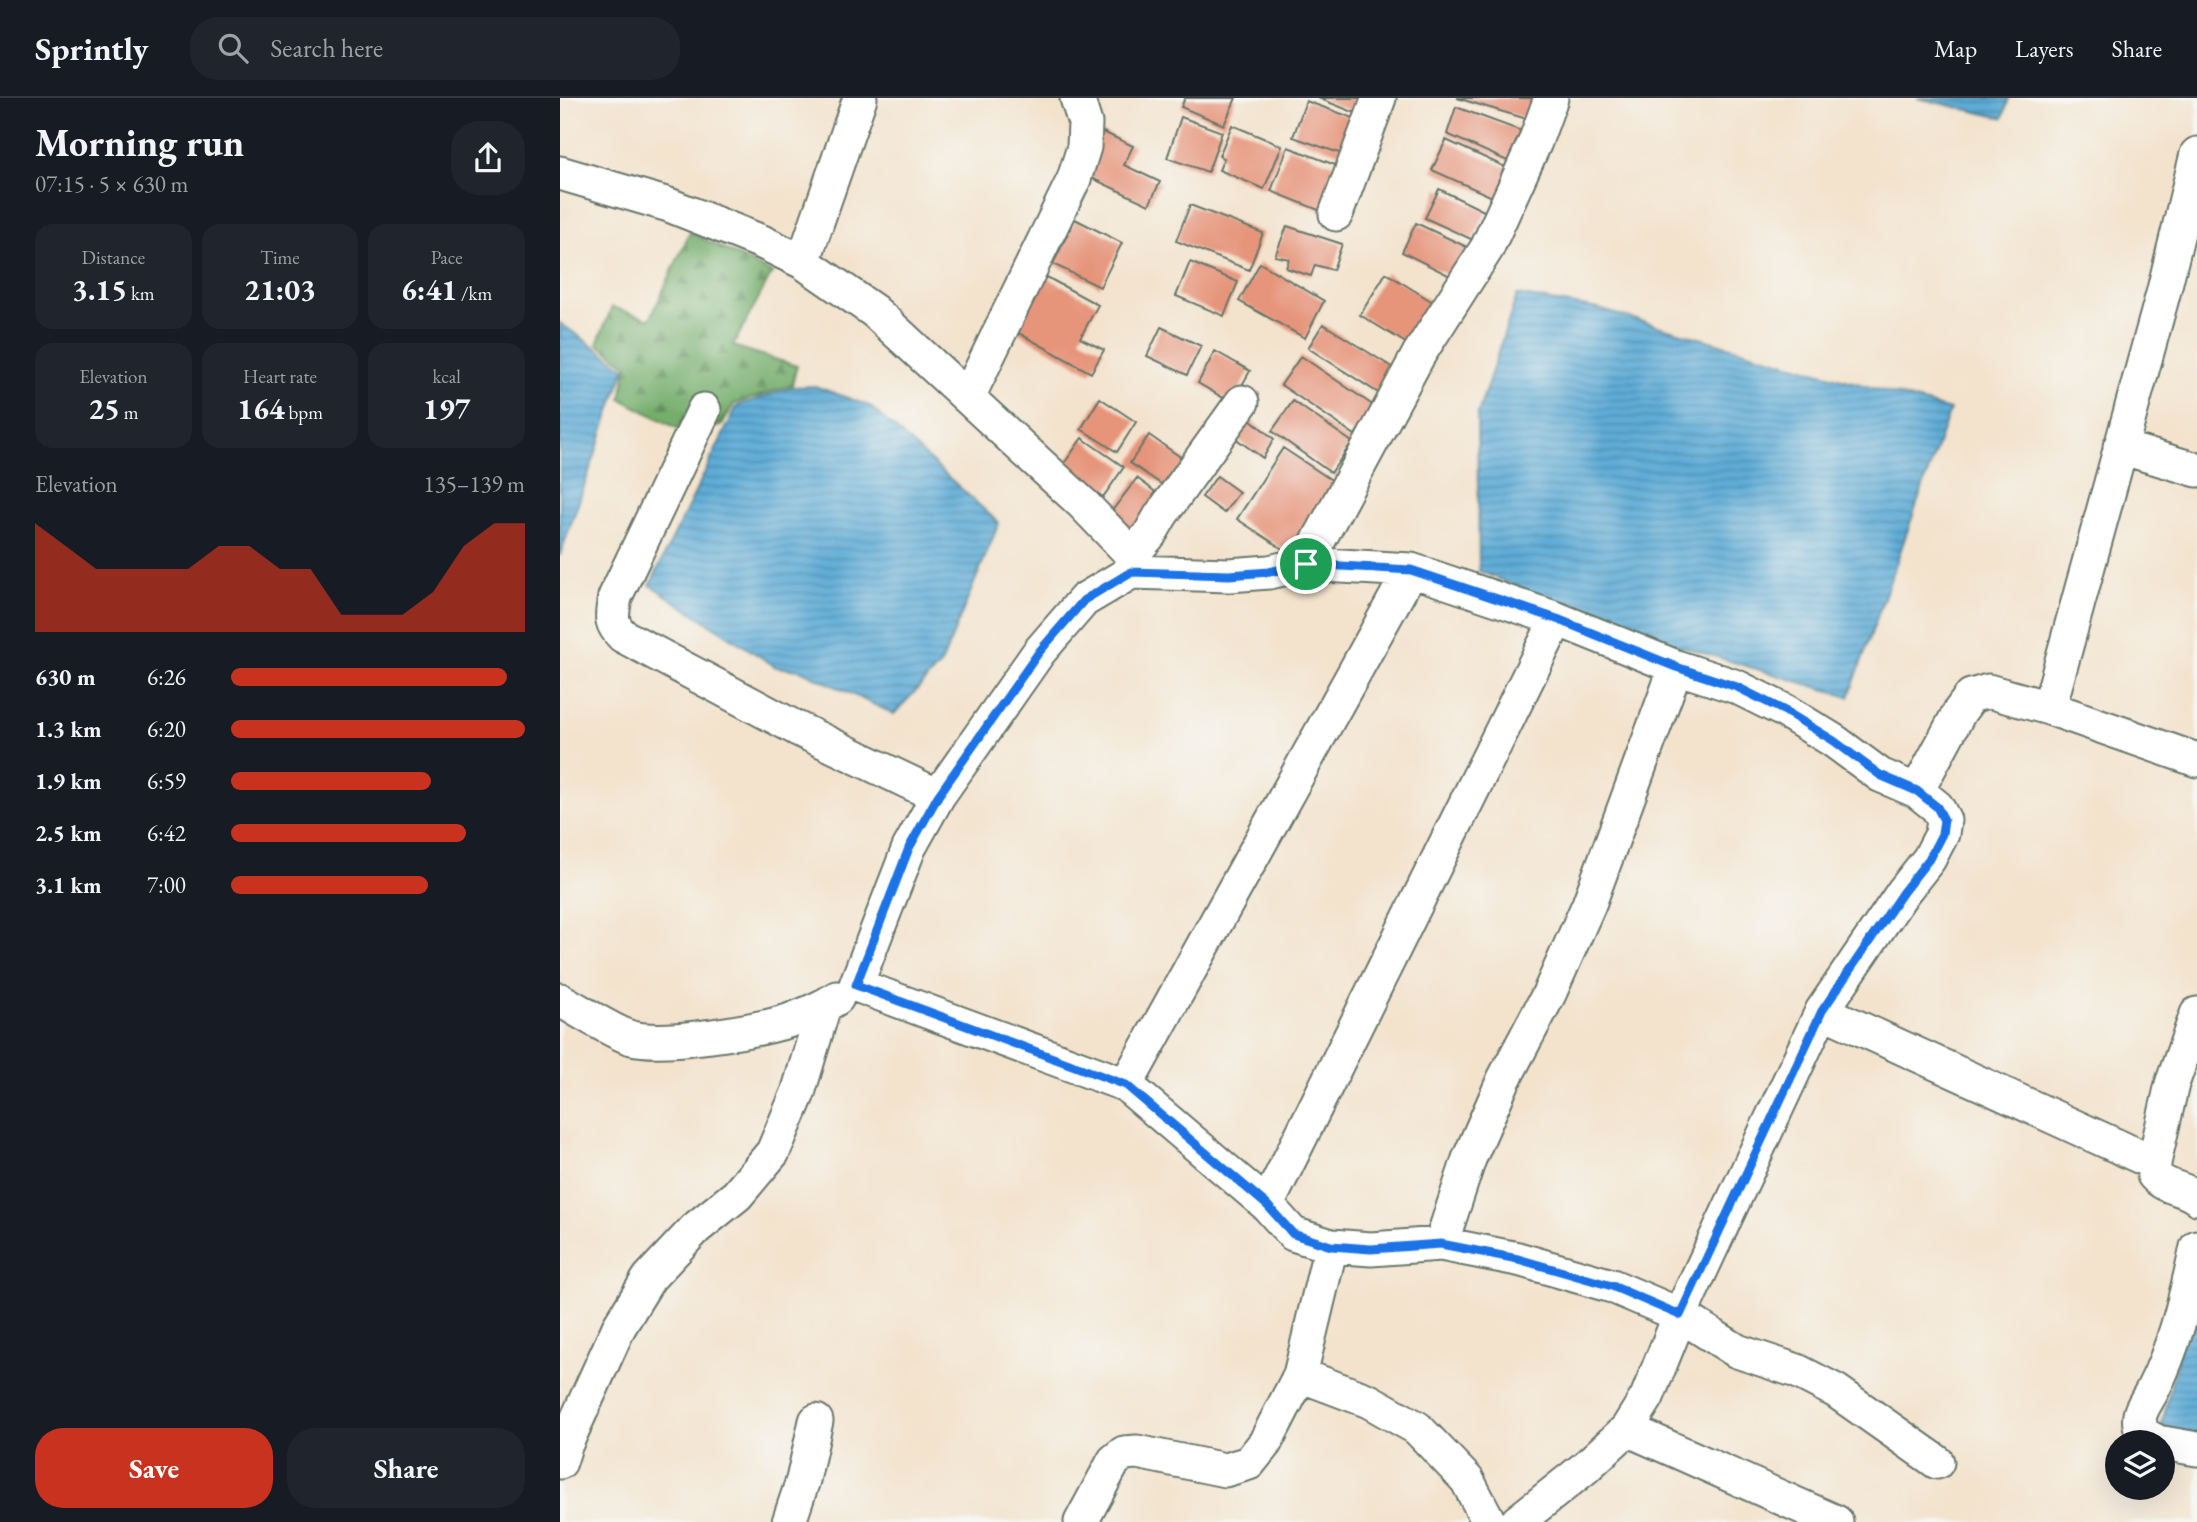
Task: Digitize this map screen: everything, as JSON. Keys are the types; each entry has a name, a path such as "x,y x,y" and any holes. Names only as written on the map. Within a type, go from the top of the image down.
{"street":[{"path":"803,262 860,98"},
{"path":"968,397 1074,180 1084,147 1085,123 1077,98"},
{"path":"1335,214 1379,98"},
{"path":"1306,564 1419,354 1487,248 1535,142 1551,98"},
{"path":"2049,708 2163,294 2197,154"},
{"path":"560,173 669,205 762,242 803,262 874,311 1083,504 1132,563 1229,575 1269,572 1306,564 1411,570 1557,619 1676,667 1737,687 1785,711 1834,741 1880,775 1917,791 1937,807 1944,820 1942,834 1929,859 1903,892 1822,1011 1680,1315 1647,1397 1626,1429 1586,1467 1517,1522"},
{"path":"560,1000 631,1037 658,1040 702,1037 786,1021 824,1006 856,985 909,848 938,796 1039,652 1084,600 1132,563 1161,515 1242,402"},
{"path":"704,410 615,597 612,616 614,627 623,636 796,728 938,796"},
{"path":"2120,447 2197,470"},
{"path":"1126,1085 1411,570"},
{"path":"1267,1205 1557,619"},
{"path":"1441,1244 1469,1159 1499,1091 1549,994 1589,904 1676,667"},
{"path":"1917,791 1939,747 1971,696 1988,691 2049,708 2197,760"},
{"path":"856,985 1126,1085 1267,1205 1293,1234 1331,1246 1371,1249 1441,1244 1518,1259 1612,1286 1680,1315 1737,1351 1797,1371 1836,1391 1937,1462"},
{"path":"560,1462 619,1326 649,1279 696,1228 737,1195 773,1152 798,1093 824,1006"},
{"path":"1822,1011 2154,1163"},
{"path":"2197,1014 2172,1084 2154,1163 2154,1175 2160,1183 2197,1198"},
{"path":"1081,1522 1114,1461 1124,1453 1137,1452 1224,1471 1249,1463 1265,1443 1300,1375 1331,1246"},
{"path":"2141,1430 2138,1422 2141,1409 2169,1354 2197,1247"},
{"path":"1300,1375 1369,1401 1417,1428 1467,1480 1489,1522"},
{"path":"789,1522 803,1480 816,1421"},
{"path":"1626,1429 1836,1522"},
{"path":"2175,1445 2197,1449"}],"green space":[{"path":"690,232 772,273 733,346 797,366 792,385 734,404 721,426 684,432 621,399 627,365 597,344 612,307 650,319"}],"water":[{"path":"1917,98 2009,98 2003,118"},
{"path":"1517,295 1599,309 1950,410 1849,697 1611,625 1479,571 1477,416"},
{"path":"560,323 625,368 560,556"},
{"path":"815,386 870,406 999,523 941,664 894,714 800,670 776,667 650,585 737,406 793,387"},
{"path":"2193,1288 2197,1289 2197,1434 2161,1429"}],"building":[{"path":"1185,98 1236,98 1224,125 1181,107"},
{"path":"1318,98 1370,98 1363,116"},
{"path":"1457,98 1536,98 1530,120"},
{"path":"1306,101 1359,120 1342,154 1293,137"},
{"path":"1456,107 1527,133 1514,164 1447,134"},
{"path":"1181,117 1222,132 1208,172 1167,158"},
{"path":"1232,125 1282,146 1264,189 1219,170 1224,158 1219,156"},
{"path":"1103,132 1133,146 1124,165 1160,182 1149,205 1083,174"},
{"path":"1446,140 1512,170 1499,200 1432,170"},
{"path":"1288,147 1338,166 1321,211 1271,191"},
{"path":"1439,189 1486,212 1473,240 1425,218"},
{"path":"1190,205 1263,233 1249,270 1176,241"},
{"path":"1075,219 1122,243 1100,287 1053,264"},
{"path":"1416,223 1469,248 1454,278 1402,252"},
{"path":"1287,226 1342,244 1333,270 1315,265 1311,276 1286,268 1289,259 1275,256"},
{"path":"1190,262 1238,282 1224,316 1176,296"},
{"path":"1260,263 1324,301 1305,338 1239,301"},
{"path":"1386,273 1436,304 1411,346 1360,315"},
{"path":"1043,275 1098,305 1080,338 1104,350 1091,373 1013,330"},
{"path":"1323,324 1395,369 1380,394 1308,348"},
{"path":"1161,327 1201,346 1187,375 1147,356"},
{"path":"1215,351 1250,371 1232,403 1198,383"},
{"path":"1301,356 1374,406 1355,435 1281,385"},
{"path":"1100,398 1136,422 1117,452 1081,429"},
{"path":"1293,401 1352,442 1331,473 1272,431"},
{"path":"1250,419 1274,439 1263,458 1235,438"},
{"path":"1149,435 1189,463 1170,490 1130,463"},
{"path":"1082,438 1124,467 1103,497 1061,468"},
{"path":"1283,448 1342,487 1295,557 1237,519"},
{"path":"1217,476 1239,492 1224,513 1202,497"},
{"path":"1137,478 1166,500 1135,543 1105,520"}],"route":[{"path":"1306,564 1411,570 1557,619 1676,667 1737,687 1785,711 1834,741 1880,775 1917,791 1937,807 1944,820 1942,834 1929,859 1903,892 1822,1011 1680,1315 1612,1286 1518,1259 1441,1244 1371,1249 1331,1246 1293,1234 1267,1205 1126,1085 856,985 909,848 938,796 1039,652 1084,600 1131,572 1229,575 1269,572 1306,564"}]}
